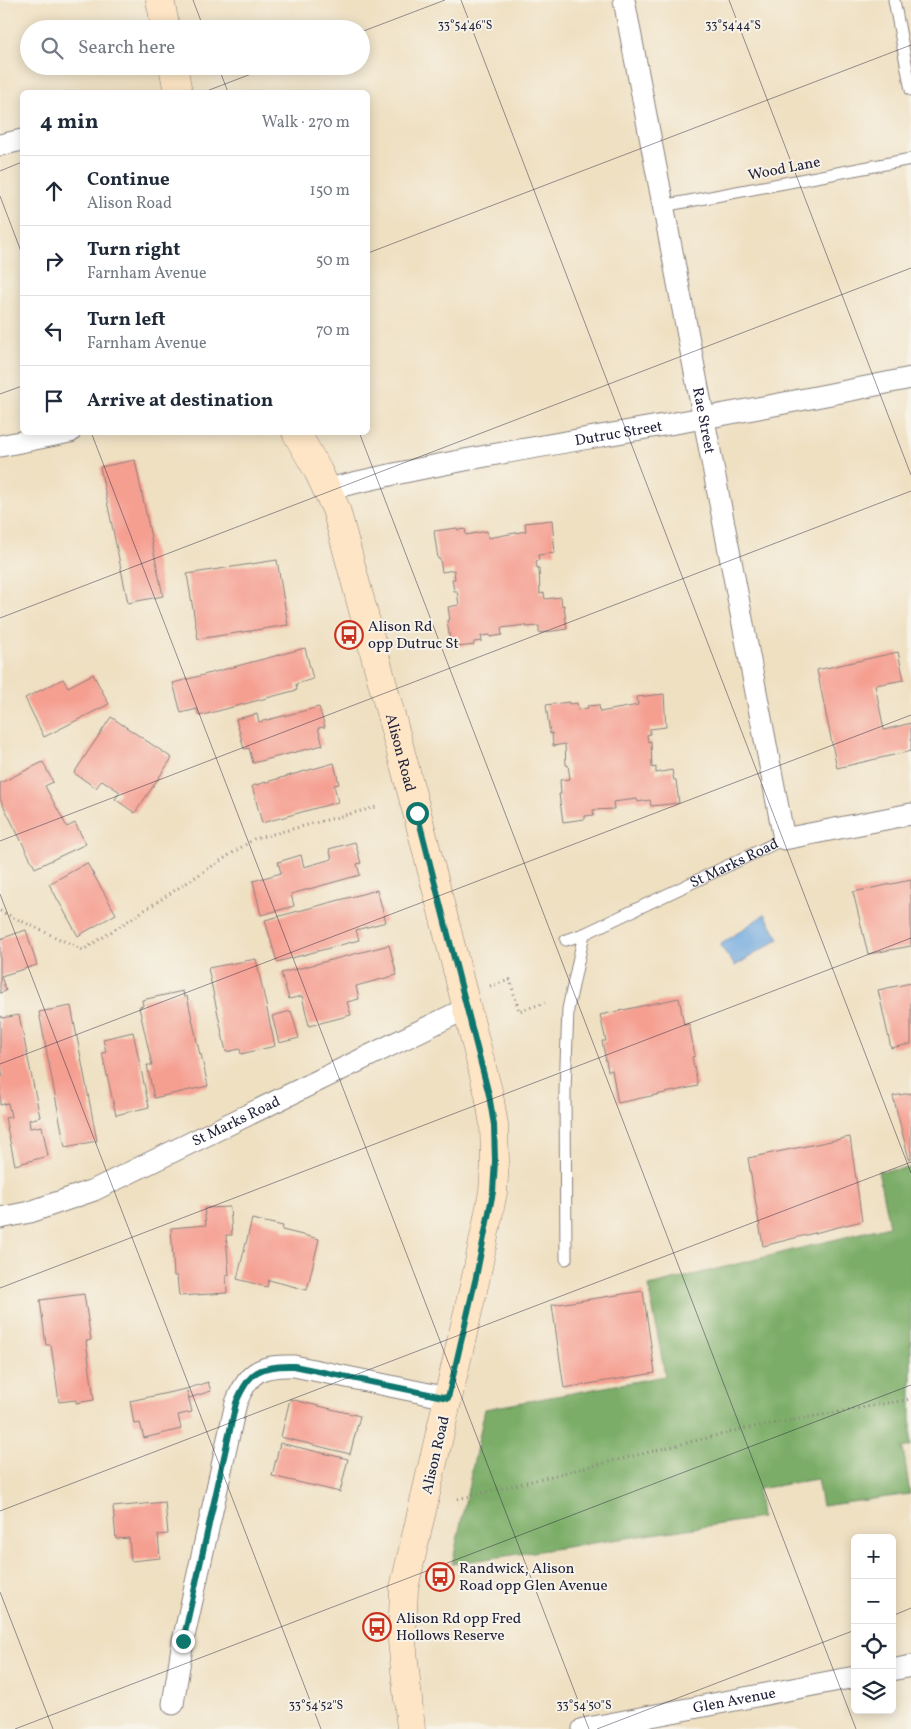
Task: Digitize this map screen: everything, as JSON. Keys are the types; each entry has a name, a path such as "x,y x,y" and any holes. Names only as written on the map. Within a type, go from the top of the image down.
{"main road":[{"path":"160,0 164,20"},
{"path":"175,75 178,90"},
{"name":"Alison Road","path":"298,435 328,489 336,508 489,1095 494,1125 495,1161 493,1192 482,1249 404,1588 402,1641 411,1729"}],"street":[{"name":"Rae Street","path":"624,0 784,839"},
{"path":"0,145 20,140"},
{"name":"Dutruc Street","path":"328,489 518,449 704,418 911,378"},
{"path":"0,446 55,435"},
{"name":"St Marks Road","path":"784,839 911,814"},
{"name":"St Marks Road","path":"0,1218 30,1212 94,1190 466,1008"},
{"path":"173,1704 183,1641 236,1403 243,1385 257,1372 275,1365 294,1366 448,1398"},
{"path":"896,1669 911,1666"},
{"name":"Glen Avenue","path":"583,1729 851,1678"}],"lane":[{"path":"894,0 911,90"},
{"name":"Wood Lane","path":"663,206 911,158"},
{"name":"St Marks Road","path":"566,940 584,934 784,839"},
{"path":"566,1259 565,1091 568,1009 584,934"}],"path":[{"path":"0,911 83,950 254,840 376,807"},
{"path":"510,980 519,1011 545,1003"},
{"path":"458,1499 743,1429 911,1399"}],"green space":[{"path":"911,1168 911,1446 903,1448 910,1494 822,1506 817,1479 758,1489 761,1518 452,1564 485,1409 665,1376 649,1286 889,1226 878,1171"}],"water":[{"path":"765,914 779,939 735,966 720,945"}],"building":[{"path":"135,460 163,596 128,603 100,467"},
{"path":"552,520 555,553 538,555 539,560 536,561 537,568 539,568 540,594 544,593 545,599 561,597 567,629 539,633 539,626 526,627 526,625 501,628 502,635 481,636 482,641 474,642 474,645 451,648 447,620 450,620 448,607 459,605 457,591 454,591 452,579 455,579 454,570 442,572 434,531 457,528 458,530 465,529 466,535 487,531 488,538 526,531 525,523"},
{"path":"277,560 288,625 198,639 187,574"},
{"path":"305,648 313,679 296,684 297,690 199,716 197,709 181,713 173,683"},
{"path":"898,652 904,680 875,685 884,730 911,723 911,751 837,768 817,670"},
{"path":"93,674 109,704 44,737 25,698 63,679 68,687"},
{"path":"664,694 666,727 650,729 650,734 647,735 648,742 651,741 652,768 656,767 656,773 672,770 674,780 676,780 679,803 651,806 650,800 638,802 637,799 613,802 614,809 593,810 594,815 585,816 585,819 563,822 559,794 561,794 560,780 570,779 568,765 566,765 565,744 553,746 546,705 569,702 569,704 577,703 578,710 588,708 587,706 599,705 600,712 638,705 637,697"},
{"path":"319,707 325,727 318,728 323,745 253,763 249,748 244,749 236,719 257,714 259,722"},
{"path":"111,717 172,758 135,813 115,799 120,792 102,780 96,788 74,773"},
{"path":"43,762 53,782 45,786 67,827 75,823 86,844 35,868 0,799 0,783"},
{"path":"334,763 339,784 334,785 338,802 262,823 252,786"},
{"path":"355,842 361,863 357,864 360,875 291,894 294,906 261,915 253,881 281,873 278,862 301,855 304,867 332,859 329,849"},
{"path":"87,863 116,914 78,936 49,884"},
{"path":"911,880 911,946 868,954 853,892"},
{"path":"377,890 386,922 356,930 359,940 277,962 265,920"},
{"path":"26,930 37,965 1,976 6,991 0,993 0,939"},
{"path":"389,945 397,975 356,986 359,999 347,1002 351,1015 309,1026 302,996 289,999 281,973"},
{"path":"256,959 275,1046 241,1054 240,1049 226,1052 208,968"},
{"path":"911,983 911,1044 891,1048 878,990"},
{"path":"183,991 184,997 187,996 208,1086 154,1098 147,1065 152,1065 139,1007 143,1006 142,1000"},
{"path":"679,998 684,1025 689,1024 695,1056 692,1057 698,1086 618,1103 612,1070 608,1071 602,1041 606,1041 600,1015"},
{"path":"71,1006 97,1141 65,1147 39,1012"},
{"path":"291,1011 299,1038 279,1043 272,1016"},
{"path":"19,1015 40,1117 29,1120 30,1128 42,1126 48,1156 15,1165 5,1118 11,1117 8,1103 0,1105 0,1077 3,1076 0,1062 0,1017"},
{"path":"133,1032 149,1107 116,1115 102,1053 106,1052 103,1039"},
{"path":"911,1093 911,1159 909,1159 893,1096"},
{"path":"850,1137 862,1221 763,1246 748,1158"},
{"path":"230,1207 232,1235 226,1235 229,1275 226,1275 227,1293 179,1296 177,1276 174,1276 171,1228 206,1225 204,1208"},
{"path":"252,1219 283,1226 282,1230 319,1239 307,1290 269,1280 267,1287 237,1279"},
{"path":"643,1291 655,1373 564,1388 552,1305"},
{"path":"84,1294 91,1340 86,1341 94,1400 76,1403 76,1400 59,1402 51,1345 46,1345 40,1300"},
{"path":"208,1382 211,1391 189,1398 187,1391 192,1412 178,1415 181,1429 144,1438 140,1423 134,1424 130,1401 186,1389"},
{"path":"290,1399 360,1416 350,1454 281,1437"},
{"path":"280,1443 348,1459 340,1492 272,1476"},
{"path":"165,1502 168,1534 158,1535 160,1558 131,1561 129,1538 116,1539 113,1507"}],"place":[{"name":"Alison Rd opp Dutruc St","path":"349,635"},
{"name":"Randwick, Alison Road opp Glen Avenue","path":"440,1577"},
{"name":"Alison Rd opp Fred Hollows Reserve","path":"377,1627"}],"route":[{"path":"183,1641 236,1403 243,1385 257,1372 275,1365 294,1366 448,1398 476,1277 493,1192 495,1161 494,1125 489,1095 417,813"}]}
